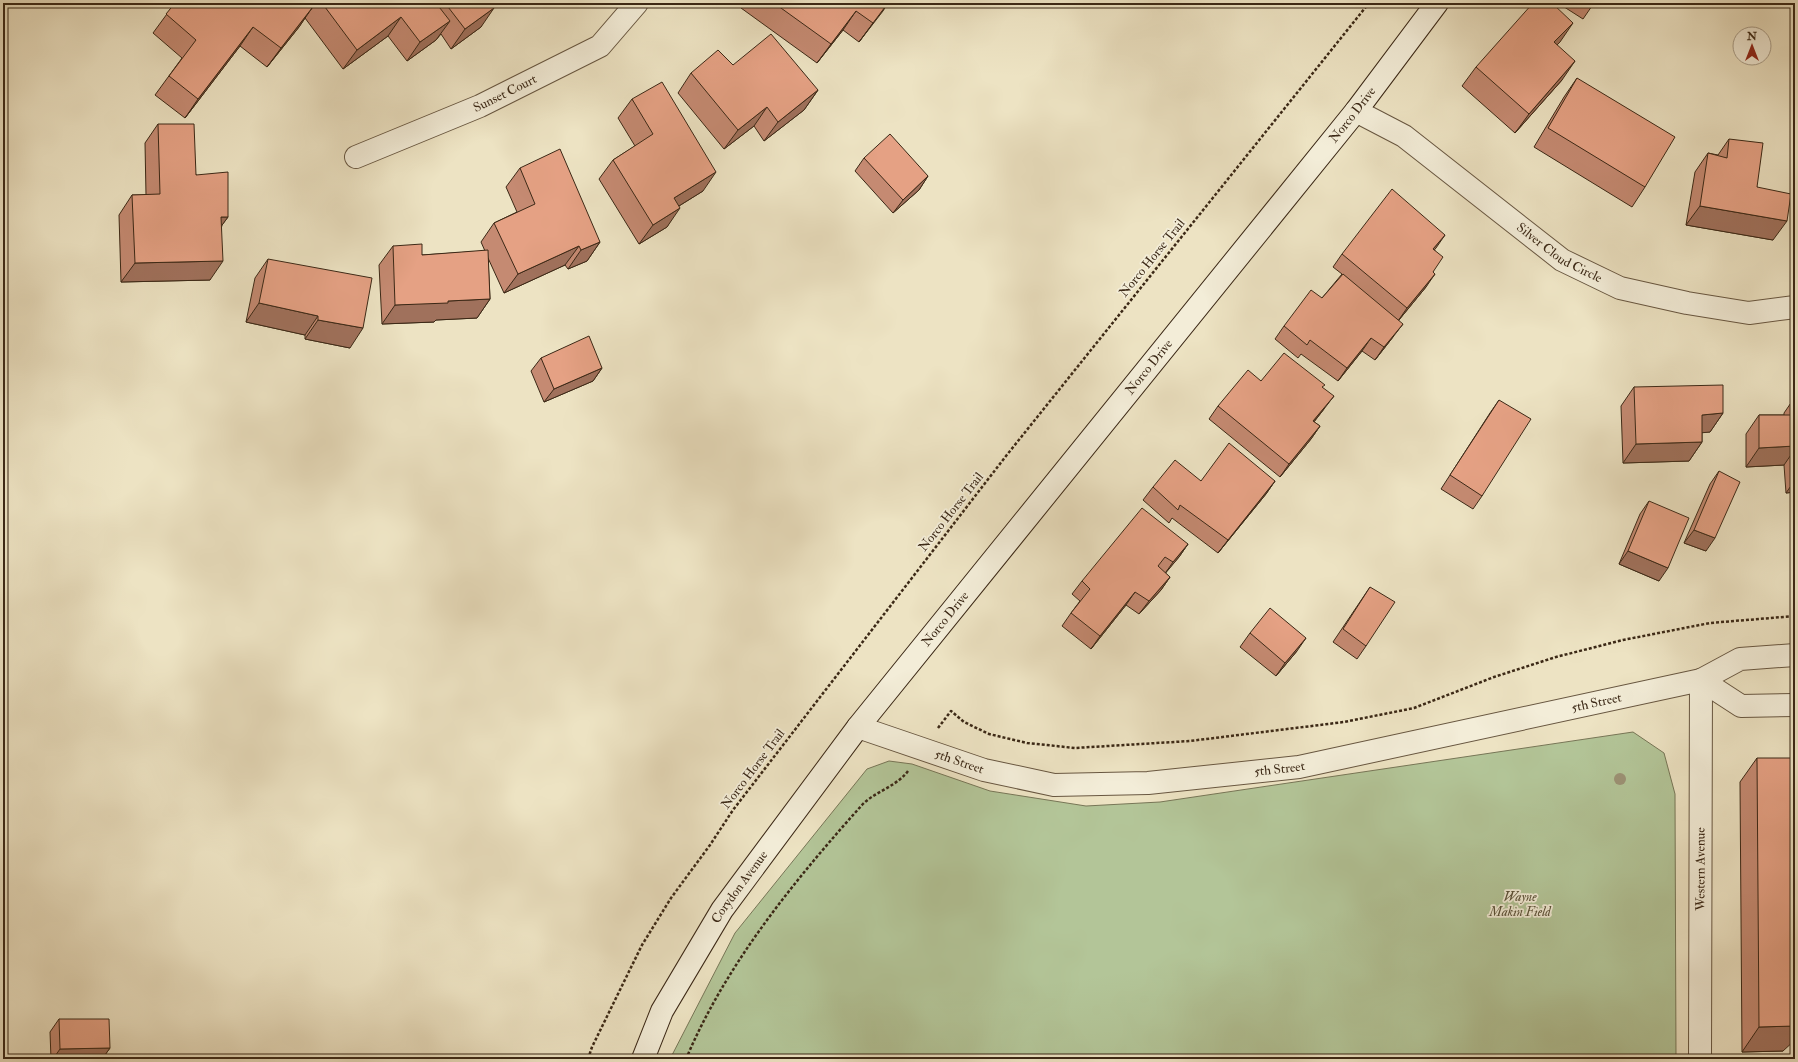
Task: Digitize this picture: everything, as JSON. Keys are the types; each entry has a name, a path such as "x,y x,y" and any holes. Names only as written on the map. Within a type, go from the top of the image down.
{"street":[{"name":"Sunset Court","path":"356,157 480,106 600,46 637,3"},
{"name":"Norco Drive","path":"858,727 1356,110 1437,3"},
{"name":"Silver Cloud Circle","path":"1356,110 1404,136 1562,260 1620,288 1687,303 1749,312 1795,307"},
{"name":"5th Street","path":"858,727 984,770 1054,785 1148,783 1299,767 1701,680 1740,659 1795,655"},
{"path":"1701,680 1741,706 1795,705"},
{"name":"Western Avenue","path":"1700,1059 1701,680"},
{"name":"Corydon Avenue","path":"642,1059 662,1011 722,910 858,727"}],"path":[{"name":"Norco Horse Trail","path":"588,1059 592,1047 642,945 671,898 710,845 733,810 1006,456 1369,3"}],"green space":[{"name":"Wayne Makin Field","path":"1633,732 1664,753 1675,794 1676,1059 670,1059 735,933 867,769 889,761 912,764 990,791 1086,806 1160,802"}],"building":[{"path":"175,3 305,3 312,8 281,48 253,27 198,99 169,76 196,40 166,14"},
{"path":"322,3 436,3 450,21 420,42 401,17 357,50"},
{"path":"445,3 490,3 494,8 465,29"},
{"path":"774,3 888,3 873,23 856,11 831,44"},
{"path":"1533,3 1552,3 1573,23 1554,42 1575,61 1529,114 1476,67"},
{"path":"771,34 818,90 778,122 767,107 738,130 691,73 718,50 733,65"},
{"path":"1577,78 1675,137 1645,187 1548,128"},
{"path":"662,82 716,172 674,198 680,208 653,225 613,160 653,134 632,99"},
{"path":"158,124 194,124 196,175 228,172 228,217 221,217 223,261 135,263 132,195 160,194"},
{"path":"890,134 928,176 903,200 864,158"},
{"path":"1729,139 1763,143 1757,187 1791,194 1787,221 1700,206 1708,153 1727,158"},
{"path":"560,149 600,242 581,250 579,246 518,274 494,223 535,204 520,168"},
{"path":"1392,189 1445,235 1433,249 1443,257 1433,272 1435,274 1407,308 1342,254"},
{"path":"422,244 422,255 488,250 490,299 448,301 448,303 395,305 393,246"},
{"path":"268,259 372,278 363,328 318,320 318,316 259,303"},
{"path":"1343,274 1403,324 1384,347 1371,338 1347,368 1310,340 1307,345 1284,326 1311,290 1322,298"},
{"path":"589,336 602,368 554,389 541,358"},
{"path":"1284,353 1325,385 1322,387 1334,396 1313,421 1320,426 1289,464 1218,406 1248,370 1261,381"},
{"path":"1723,385 1723,413 1702,415 1702,442 1636,444 1634,387"},
{"path":"1499,400 1531,419 1482,496 1450,475"},
{"path":"1759,415 1795,415 1795,446 1759,448"},
{"path":"1229,443 1275,481 1228,540 1180,505 1178,510 1153,487 1175,460 1201,481"},
{"path":"1719,471 1740,482 1715,538 1694,530"},
{"path":"1649,501 1689,518 1668,568 1628,551"},
{"path":"1142,508 1188,544 1173,562 1165,557 1158,566 1170,577 1149,601 1135,592 1100,636 1071,613 1090,589 1082,581"},
{"path":"1370,587 1395,602 1366,646 1343,629"},
{"path":"1270,608 1306,638 1285,663 1250,633"},
{"path":"1757,758 1795,758 1795,1026 1759,1027"},
{"path":"59,1019 109,1019 110,1048 60,1049"}]}
